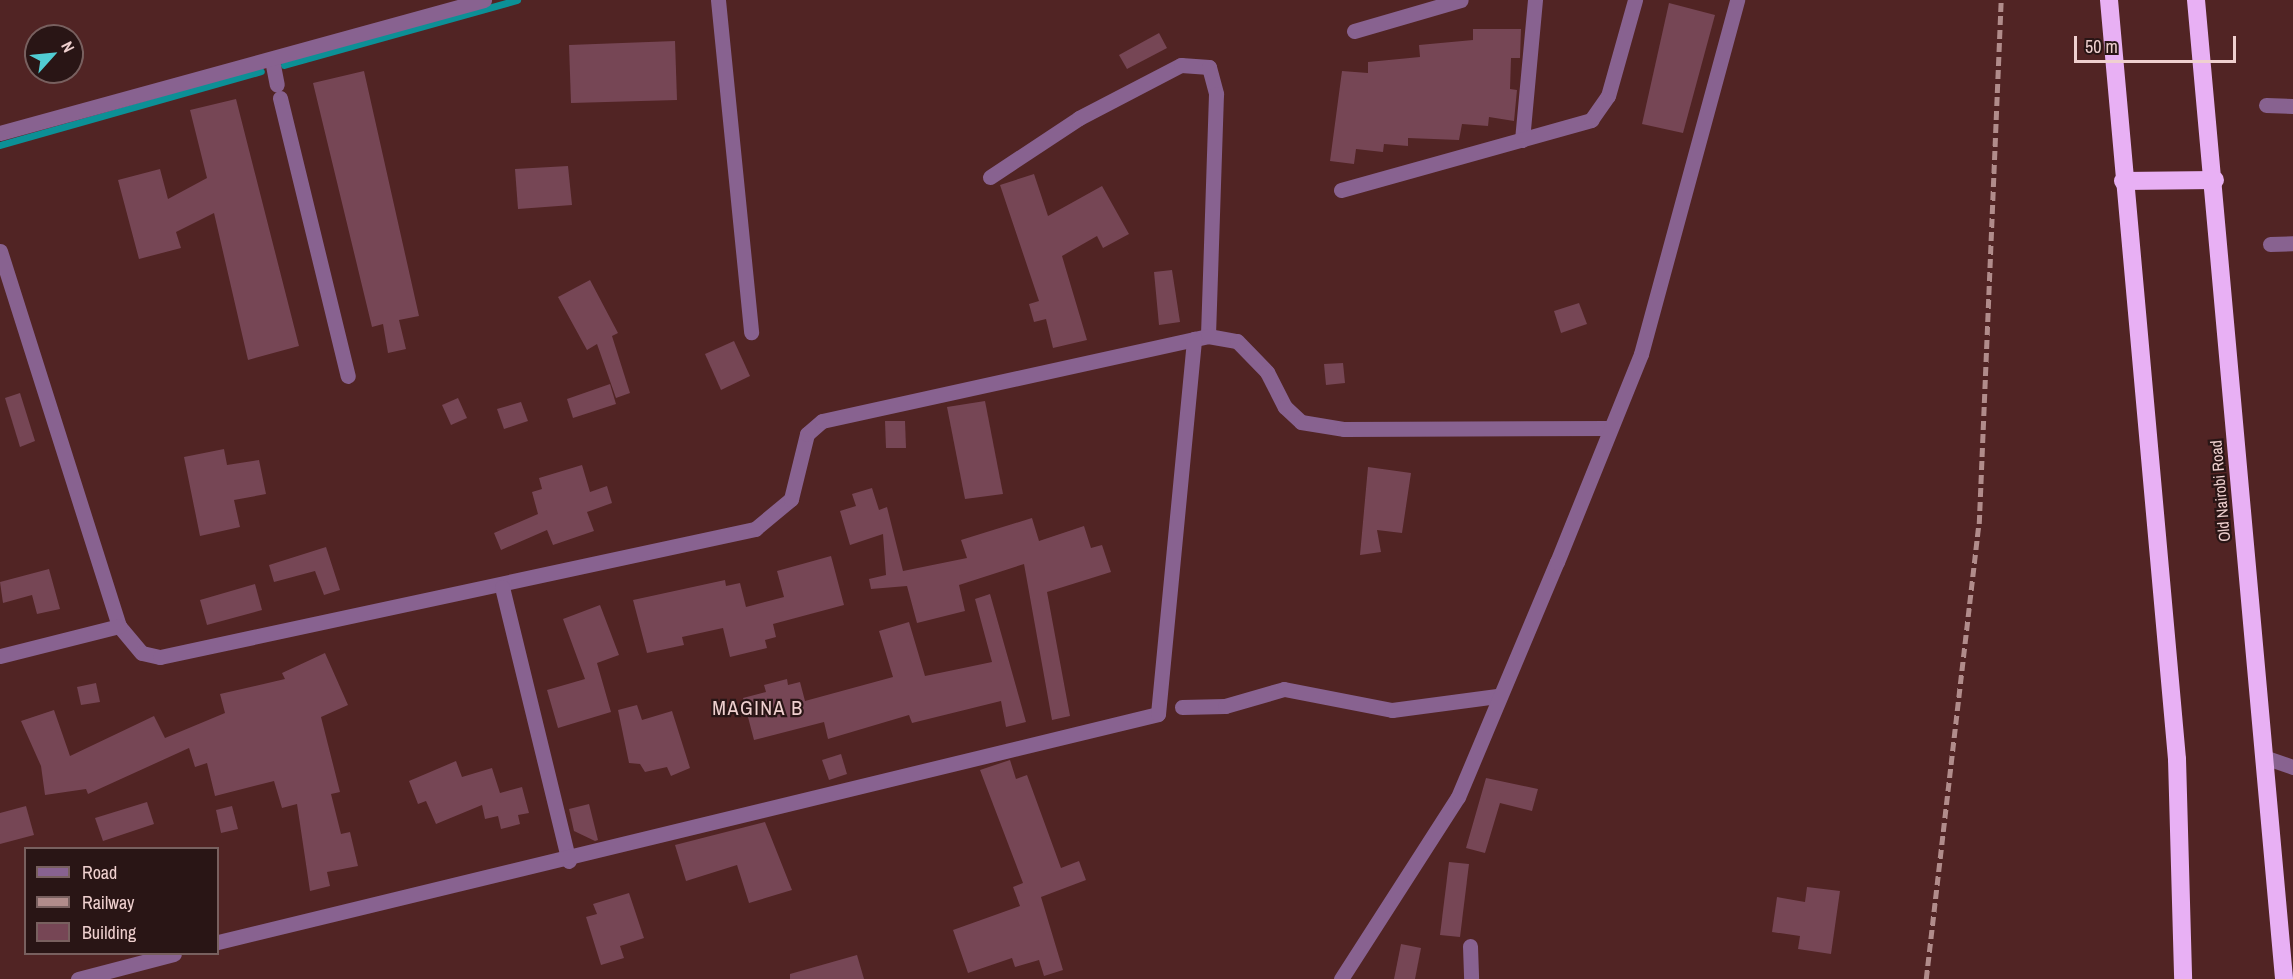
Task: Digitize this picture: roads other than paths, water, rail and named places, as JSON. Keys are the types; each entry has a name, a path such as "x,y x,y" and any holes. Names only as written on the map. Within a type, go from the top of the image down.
{"highway":[{"path":"2109,0 2122,181 2177,759 2183,979"},
{"name":"Old Nairobi Road","path":"2196,0 2215,180 2284,979"},
{"path":"2122,181 2215,180"}],"street":[{"path":"0,133 484,0"},
{"path":"718,0 751,333"},
{"path":"1354,31 1461,0"},
{"path":"1522,140 1535,0"},
{"path":"1341,190 1591,120 1608,96 1635,0"},
{"path":"1341,979 1458,796 1483,745 1497,696 1557,562 1608,428 1641,354 1737,0"},
{"path":"272,60 348,376"},
{"path":"219,942 569,861 1158,714 1201,337 1216,94 1209,67 1181,65 1078,118 990,177"},
{"path":"2266,105 2293,106"},
{"path":"2270,244 2293,243"},
{"path":"0,251 118,626 142,652 180,655 502,587 755,529 791,499 807,434 822,421 1201,337 1237,341 1268,372 1285,407 1301,422 1344,429 1608,428"},
{"path":"502,587 569,861"},
{"path":"0,656 118,626"},
{"path":"1182,707 1225,706 1284,688 1392,710 1497,696"},
{"path":"2264,757 2293,767"},
{"path":"1470,946 1471,979"},
{"path":"78,979 170,955"}],"waterway":[{"path":"284,65 517,0"},
{"path":"0,145 261,71"}],"railway":[{"path":"1926,979 1979,524 2001,0"}],"district":[{"name":"MAGINA B","path":"758,707"}]}
